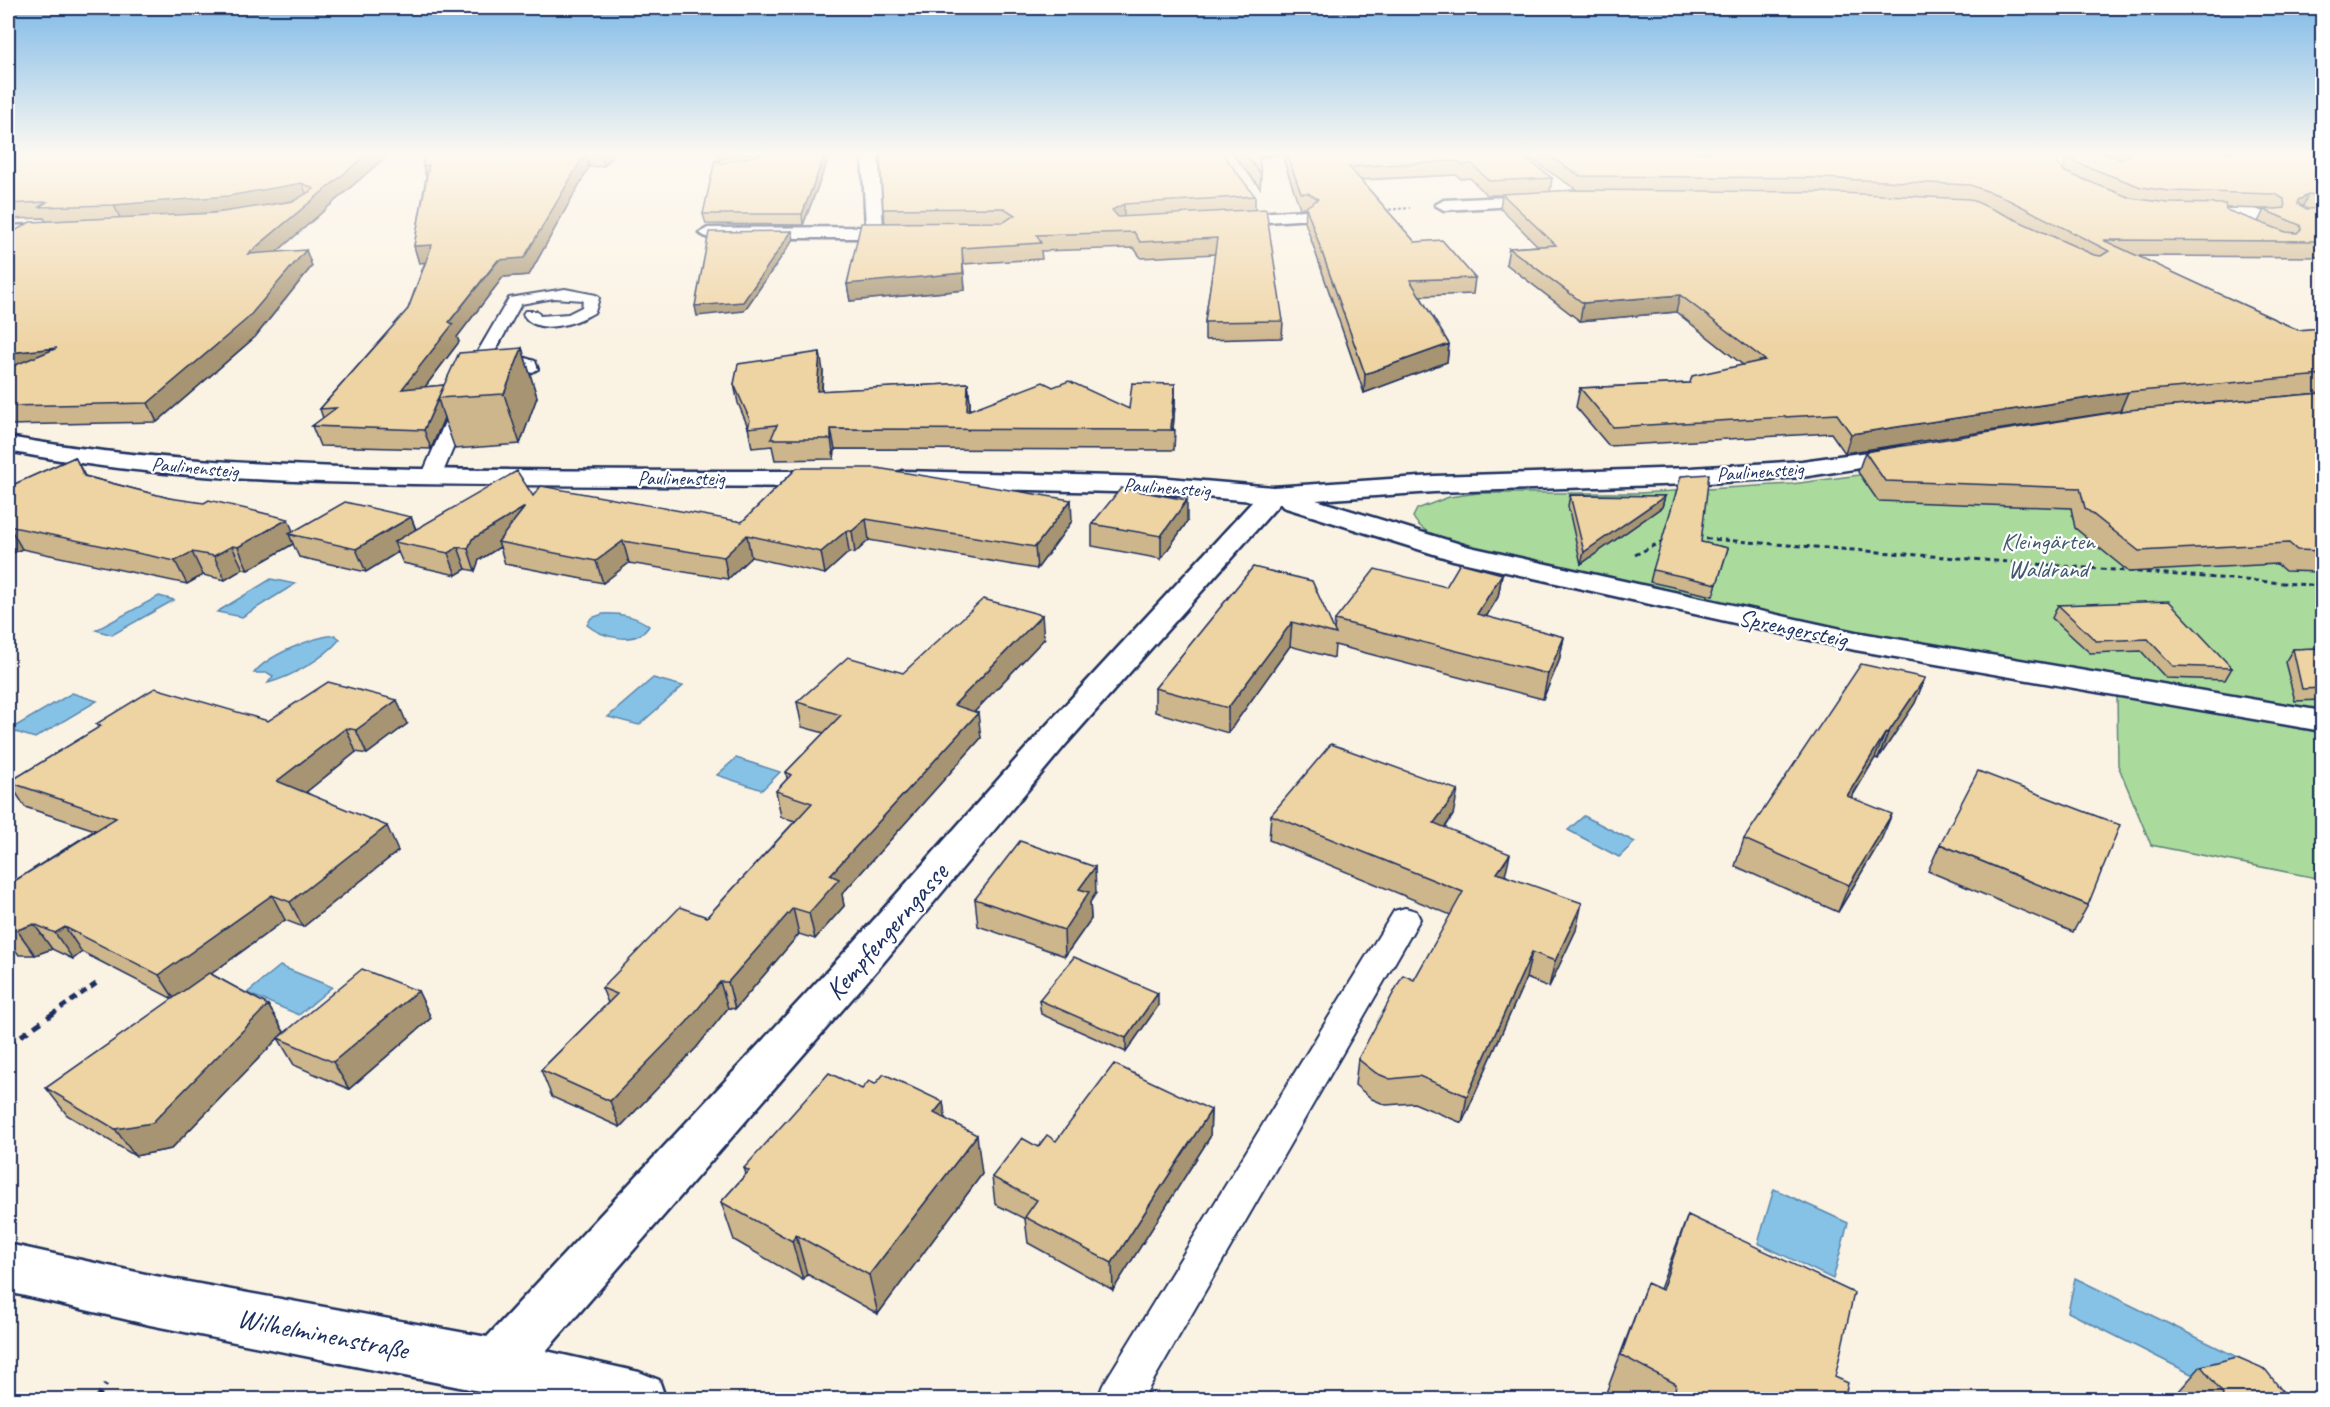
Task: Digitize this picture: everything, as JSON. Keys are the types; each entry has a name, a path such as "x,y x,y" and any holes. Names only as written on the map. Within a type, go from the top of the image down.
{"street":[{"path":"874,218 875,233"},
{"path":"1203,221 1261,218"},
{"path":"8,231 75,229"},
{"path":"708,233 922,232"},
{"name":"Paulinensteig","path":"8,444 210,469 431,477 863,479 1157,485 1273,495 1434,484 1690,476 1802,469 1923,452"},
{"name":"Sprengersteig","path":"1273,495 1463,554 1855,641 2322,721"},
{"name":"Kempfengerngasse","path":"497,1366 870,952 1054,736 1273,495"},
{"name":"Wilhelminenstraße","path":"8,1268 150,1300 497,1366 639,1400"}],"lane":[{"path":"2254,232 2225,220 2262,221 2271,218"},
{"path":"431,477 479,365 515,301 549,295 572,294 591,298 588,309 572,319 535,321 531,314"},
{"path":"479,365 502,361 522,362 529,365 529,369"},
{"path":"1118,1400 1405,919"}],"path":[{"path":"1592,583 1610,567 1672,536"},
{"path":"1696,538 2322,586"},
{"path":"8,1045 100,981"},
{"path":"96,1400 105,1384"}],"green space":[{"name":"Kleingärten Waldrand","path":"2322,413 2322,711 1873,634 1610,583 1452,543 1425,530 1413,517 1417,509 1449,497 1478,493 1640,493 1792,484"},
{"path":"2117,694 2322,729 2322,879 2151,845 2118,765"}],"water":[{"path":"271,579 295,584 242,617 217,612"},
{"path":"159,596 174,600 112,635 96,630"},
{"path":"603,614 627,616 649,626 636,636 619,638 610,636 593,630 587,625 591,618"},
{"path":"335,635 340,639 325,653 307,666 287,676 268,683 273,676 268,673 254,673 269,660 292,648 315,639"},
{"path":"653,678 683,686 639,725 608,717"},
{"path":"72,693 97,701 35,738 9,730"},
{"path":"736,758 780,772 762,790 717,775"},
{"path":"1584,816 1635,842 1619,857 1568,830"},
{"path":"280,966 332,987 299,1015 247,993"},
{"path":"1774,1189 1848,1223 1833,1279 1758,1243"},
{"path":"2075,1278 2241,1359 2237,1397 2068,1312"}],"building":[{"path":"120,218 291,218 248,254 306,250 247,319 148,403 8,406 8,368 57,348 8,353 8,235 30,222"},
{"path":"419,218 548,218 524,258 498,260 449,322 453,324 402,389 444,385 424,430 312,426 336,408 320,409 408,309 432,245 414,246"},
{"path":"1011,218 1267,218 1283,321 1205,322 1217,238 1140,242 1134,232 1037,235 1041,243 962,248 963,273 847,284 861,223 1004,222"},
{"path":"1310,218 1394,218 1415,242 1442,240 1475,278 1410,280 1449,344 1365,374"},
{"path":"1527,218 2011,218 2094,255 2101,256 2109,251 2044,218 2247,218 2286,232 2297,233 2301,229 2300,225 2282,218 2322,218 2322,241 2103,240 2298,330 2322,328 2322,375 2128,392 1851,434 1837,414 1613,427 1580,388 1690,383 1692,376 1765,360 1680,295 1583,303 1509,248 1556,245"},
{"path":"792,231 743,302 695,306 709,232"},
{"path":"522,348 504,394 438,398 459,353"},
{"path":"820,352 817,391 968,383 967,411 1043,382 1053,387 1069,381 1129,409 1132,383 1175,384 1171,428 1175,430 831,429 831,439 771,439 777,425 748,428 750,420 734,384 738,364"},
{"path":"2322,393 2322,551 2297,550 2289,543 2139,551 2085,508 2080,488 1885,481 1865,452 2129,410"},
{"path":"75,457 84,476 169,498 204,503 209,500 288,519 238,547 232,546 214,556 192,552 175,561 8,526 8,487"},
{"path":"797,468 877,468 1071,500 1035,547 866,519 852,531 846,531 821,552 747,535 724,557 623,541 596,561 498,542 525,507 472,539 468,549 458,547 448,553 394,542 517,471 533,496 541,486 742,522"},
{"path":"1709,474 1701,542 1728,548 1717,584 1653,570 1681,476"},
{"path":"1121,488 1187,500 1161,536 1092,524"},
{"path":"1570,495 1665,496 1584,552"},
{"path":"345,502 411,517 356,549 289,534"},
{"path":"1460,563 1502,574 1477,614 1564,637 1548,674 1335,620 1375,569 1446,587"},
{"path":"1253,567 1312,581 1336,634 1292,622 1228,708 1155,688"},
{"path":"983,599 1042,615 954,705 978,713 830,875 839,879 809,913 793,908 728,982 720,982 687,1022 610,1101 541,1070 617,994 602,988 680,907 707,917 812,803 776,791 791,775 786,772 841,715 797,702 848,657 903,673"},
{"path":"2169,601 2232,668 2173,666 2148,639 2096,641 2058,605"},
{"path":"2322,648 2322,688 2302,689 2293,649"},
{"path":"1861,664 1925,678 1888,733 1886,732 1847,796 1892,814 1849,885 1744,839"},
{"path":"328,682 397,700 356,730 346,728 277,781 387,826 290,902 272,895 159,975 65,927 55,933 34,924 17,930 8,930 8,885 116,818 9,782 101,726 96,724 155,688 268,721"},
{"path":"1331,744 1458,790 1434,823 1510,854 1497,873 1582,903 1555,961 1532,952 1467,1096 1419,1076 1390,1079 1376,1073 1358,1059 1403,975 1414,980 1463,892 1271,815"},
{"path":"1978,771 2120,825 2088,905 1940,844"},
{"path":"1020,841 1095,867 1079,889 1089,892 1064,930 975,899"},
{"path":"1074,957 1158,993 1126,1038 1039,1000"},
{"path":"362,969 418,991 333,1062 278,1038"},
{"path":"209,973 268,1005 152,1123 115,1129 46,1088"},
{"path":"1114,1064 1211,1110 1112,1263 1025,1217 1037,1200 992,1177 1022,1138 1038,1147 1047,1135 1056,1141"},
{"path":"829,1073 862,1089 869,1081 875,1084 884,1074 943,1102 934,1113 977,1135 869,1275 796,1235 792,1241 721,1202 749,1171 744,1168"},
{"path":"1688,1215 1854,1293 1835,1377 1848,1383 1844,1400 1690,1400 1675,1391 1676,1384 1621,1355 1647,1283 1662,1290"},
{"path":"2237,1357 2265,1369 2283,1392 2298,1400 2222,1400 2223,1394 2201,1366"}]}
